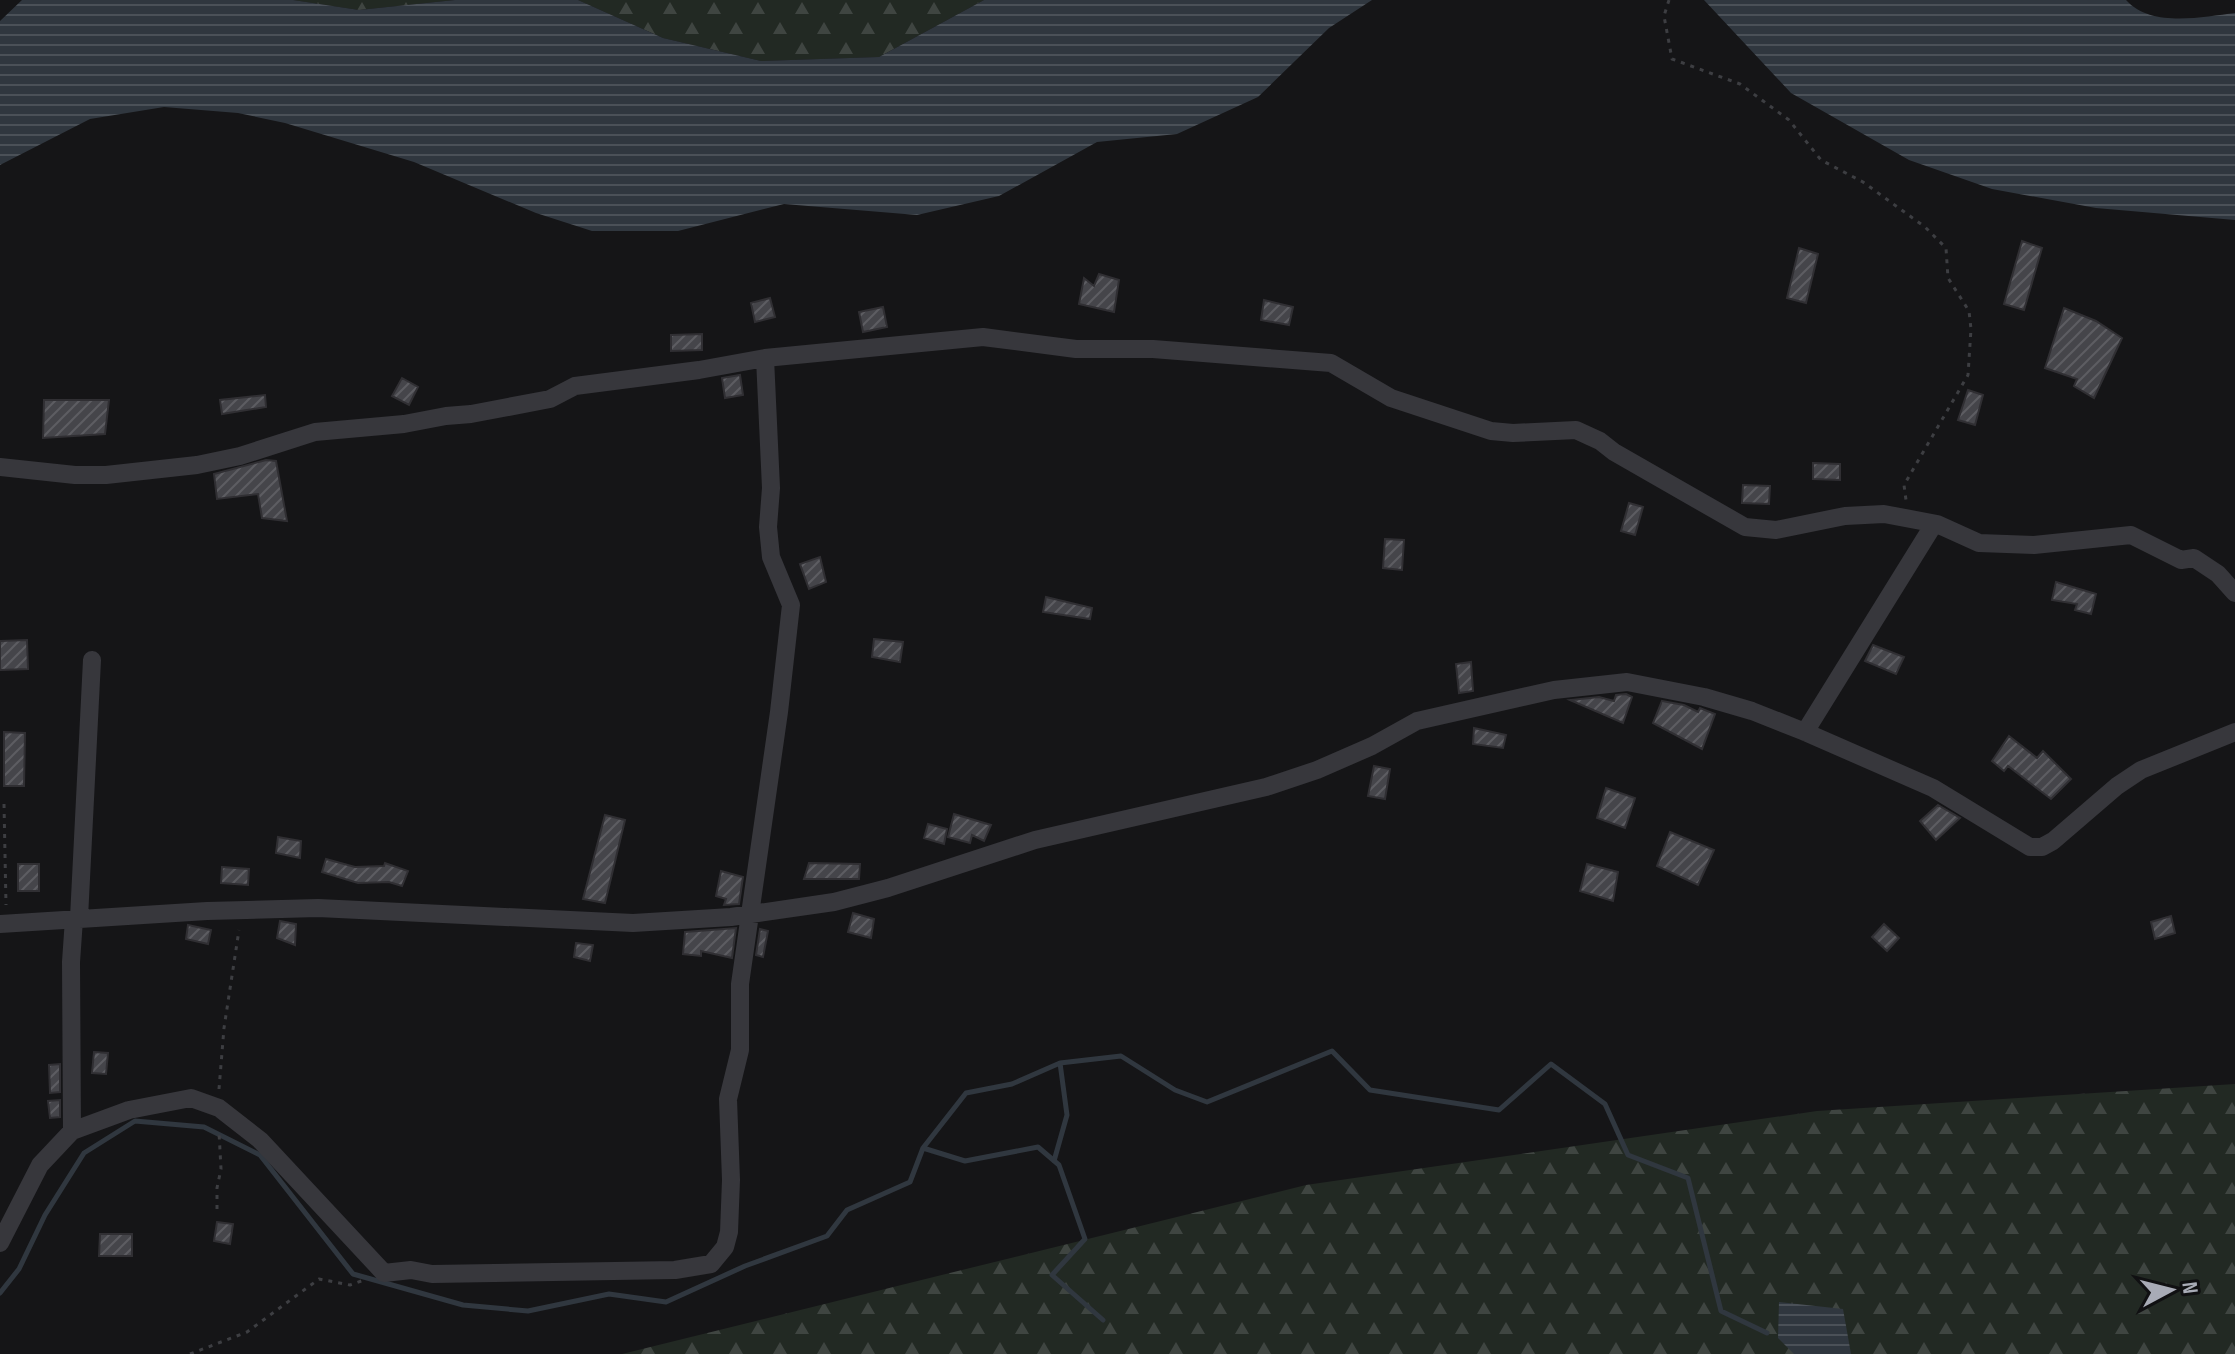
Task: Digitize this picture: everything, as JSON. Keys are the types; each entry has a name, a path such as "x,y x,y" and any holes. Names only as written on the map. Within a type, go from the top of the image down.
{"street":[{"path":"0,467 106,475 197,465 240,456 315,432 471,414 550,399 575,386 765,358 983,337 1076,349 1153,349 1331,363 1391,398 1491,431 1576,430 1600,441 1745,527 1776,530 1845,516 1884,514 1934,524 1979,543 2034,545 2131,535 2181,560 2194,558 2218,574 2235,593"},
{"path":"0,1243 40,1165 72,1131 129,1110 191,1098 219,1108 260,1140 384,1273 411,1270 432,1274 675,1270 711,1264 725,1247 729,1232 728,1099 740,1050 740,984 791,605 771,557 765,358"},
{"path":"1805,732 1934,524"},
{"path":"72,1131 71,987 92,660"},
{"path":"3,924 318,908 633,923 749,915 834,902 888,888 1035,840 1266,787 1317,770 1417,721 1554,690 1627,682 1664,687 1752,711 1805,732 1933,788 2030,847 2042,847 2053,841 2117,786 2141,770 2235,732"}],"path":[{"path":"1669,0 1664,16 1672,59 1740,84 1789,120 1821,160 1863,182 1925,227 1946,248 1948,278 1969,311 1968,375 1904,485 1909,519"},
{"path":"3,924 4,804"},
{"path":"217,1209 221,1169 218,1142 224,1028 242,910"},
{"path":"190,1354 247,1332 319,1279 350,1285"}],"green space":[{"path":"293,0 455,0 359,10"},
{"path":"578,0 984,0 879,57 761,61 663,38"},
{"path":"2235,1084 2235,1354 622,1354 1306,1185 1817,1111"}],"shaded area":[{"path":"22,0 293,0 359,10 455,0 578,0 663,38 761,61 879,57 984,0 1372,0 1329,28 1258,97 1177,134 1097,142 999,196 917,215 784,204 678,231 592,231 536,213 414,162 285,123 238,113 164,107 90,119 0,165 0,21"},
{"path":"1704,0 2126,0 2137,9 2163,17 2193,18 2235,13 2235,220 2096,208 1992,189 1909,160 1791,93"},
{"path":"1779,1302 1843,1309 1851,1354 1794,1354 1778,1338"}],"building":[{"path":"2022,241 2042,248 2024,310 2004,304"},
{"path":"1799,248 1818,254 1806,303 1787,298"},
{"path":"1099,274 1119,280 1114,312 1079,304 1084,278 1094,286"},
{"path":"770,298 775,317 755,322 751,303"},
{"path":"1264,300 1293,307 1289,325 1261,320"},
{"path":"883,307 887,327 863,332 859,312"},
{"path":"2064,308 2096,321 2122,338 2094,398 2074,386 2077,379 2045,368"},
{"path":"702,334 702,350 671,351 671,335"},
{"path":"740,375 743,395 725,398 722,378"},
{"path":"402,378 418,387 409,405 392,396"},
{"path":"1968,390 1983,395 1975,425 1958,420"},
{"path":"265,395 266,407 222,414 220,400"},
{"path":"44,400 109,400 105,434 43,438"},
{"path":"266,460 276,461 287,521 262,518 258,494 217,499 214,474"},
{"path":"1813,463 1840,464 1840,480 1813,479"},
{"path":"1743,485 1770,486 1769,504 1742,503"},
{"path":"1629,503 1643,507 1635,535 1621,531"},
{"path":"1385,539 1404,540 1402,570 1383,568"},
{"path":"820,557 826,582 809,589 800,564"},
{"path":"2056,582 2096,594 2091,614 2075,610 2077,604 2052,600"},
{"path":"1046,597 1092,608 1090,619 1043,612"},
{"path":"874,639 903,642 900,662 872,657"},
{"path":"27,640 28,669 0,670 0,641"},
{"path":"1873,645 1904,657 1896,674 1865,661"},
{"path":"1471,662 1473,691 1459,693 1456,664"},
{"path":"1616,695 1632,697 1623,723 1570,700 1599,697 1614,701"},
{"path":"1662,701 1715,714 1702,749 1653,723"},
{"path":"1474,728 1506,735 1503,748 1473,744"},
{"path":"4,732 25,733 24,786 4,786"},
{"path":"2009,736 2037,758 2043,751 2071,779 2051,799 2008,766 2004,771 1992,761"},
{"path":"1374,766 1390,769 1385,799 1368,796"},
{"path":"1606,788 1635,798 1625,828 1597,818"},
{"path":"1938,805 1960,818 1936,840 1920,821"},
{"path":"954,814 991,825 984,841 972,835 970,843 948,837"},
{"path":"605,815 625,820 605,903 583,899"},
{"path":"928,824 947,829 944,844 924,838"},
{"path":"1670,832 1714,850 1698,885 1657,866"},
{"path":"278,837 301,841 300,858 276,853"},
{"path":"326,859 355,867 384,866 385,863 408,871 402,886 389,882 358,883 322,872"},
{"path":"809,863 860,864 859,879 804,879"},
{"path":"18,864 39,864 39,891 18,891"},
{"path":"1587,864 1618,872 1613,901 1580,891"},
{"path":"222,867 249,869 248,885 221,883"},
{"path":"721,871 743,877 739,904 724,905 726,899 716,896"},
{"path":"853,913 874,919 871,938 848,932"},
{"path":"2171,916 2175,933 2155,939 2151,922"},
{"path":"280,921 296,924 295,945 277,938"},
{"path":"1884,924 1899,938 1887,951 1872,937"},
{"path":"188,925 211,930 208,944 186,939"},
{"path":"736,928 732,958 701,951 701,956 683,954 685,932"},
{"path":"760,929 768,931 763,957 756,955"},
{"path":"576,943 593,945 590,961 574,957"},
{"path":"94,1052 108,1053 106,1074 92,1073"},
{"path":"60,1064 60,1092 50,1093 49,1065"},
{"path":"60,1100 60,1117 50,1118 48,1101"},
{"path":"217,1222 233,1224 230,1244 214,1241"},
{"path":"100,1234 132,1234 132,1256 99,1256"}],"waterway":[{"path":"0,1293 19,1269 45,1215 84,1153 135,1121 204,1127 260,1155 353,1274 463,1305 528,1311 609,1294 666,1302 745,1266 827,1236 847,1210 910,1182 923,1148 966,1093 1012,1084 1060,1063 1121,1056 1175,1090 1207,1102 1332,1051 1370,1090 1499,1110 1551,1064 1605,1104 1628,1155 1688,1178 1721,1311 1767,1333"},
{"path":"1054,1161 1067,1115 1060,1063"},
{"path":"923,1148 965,1161 1038,1147 1059,1165 1085,1239 1052,1275 1103,1320"}]}
